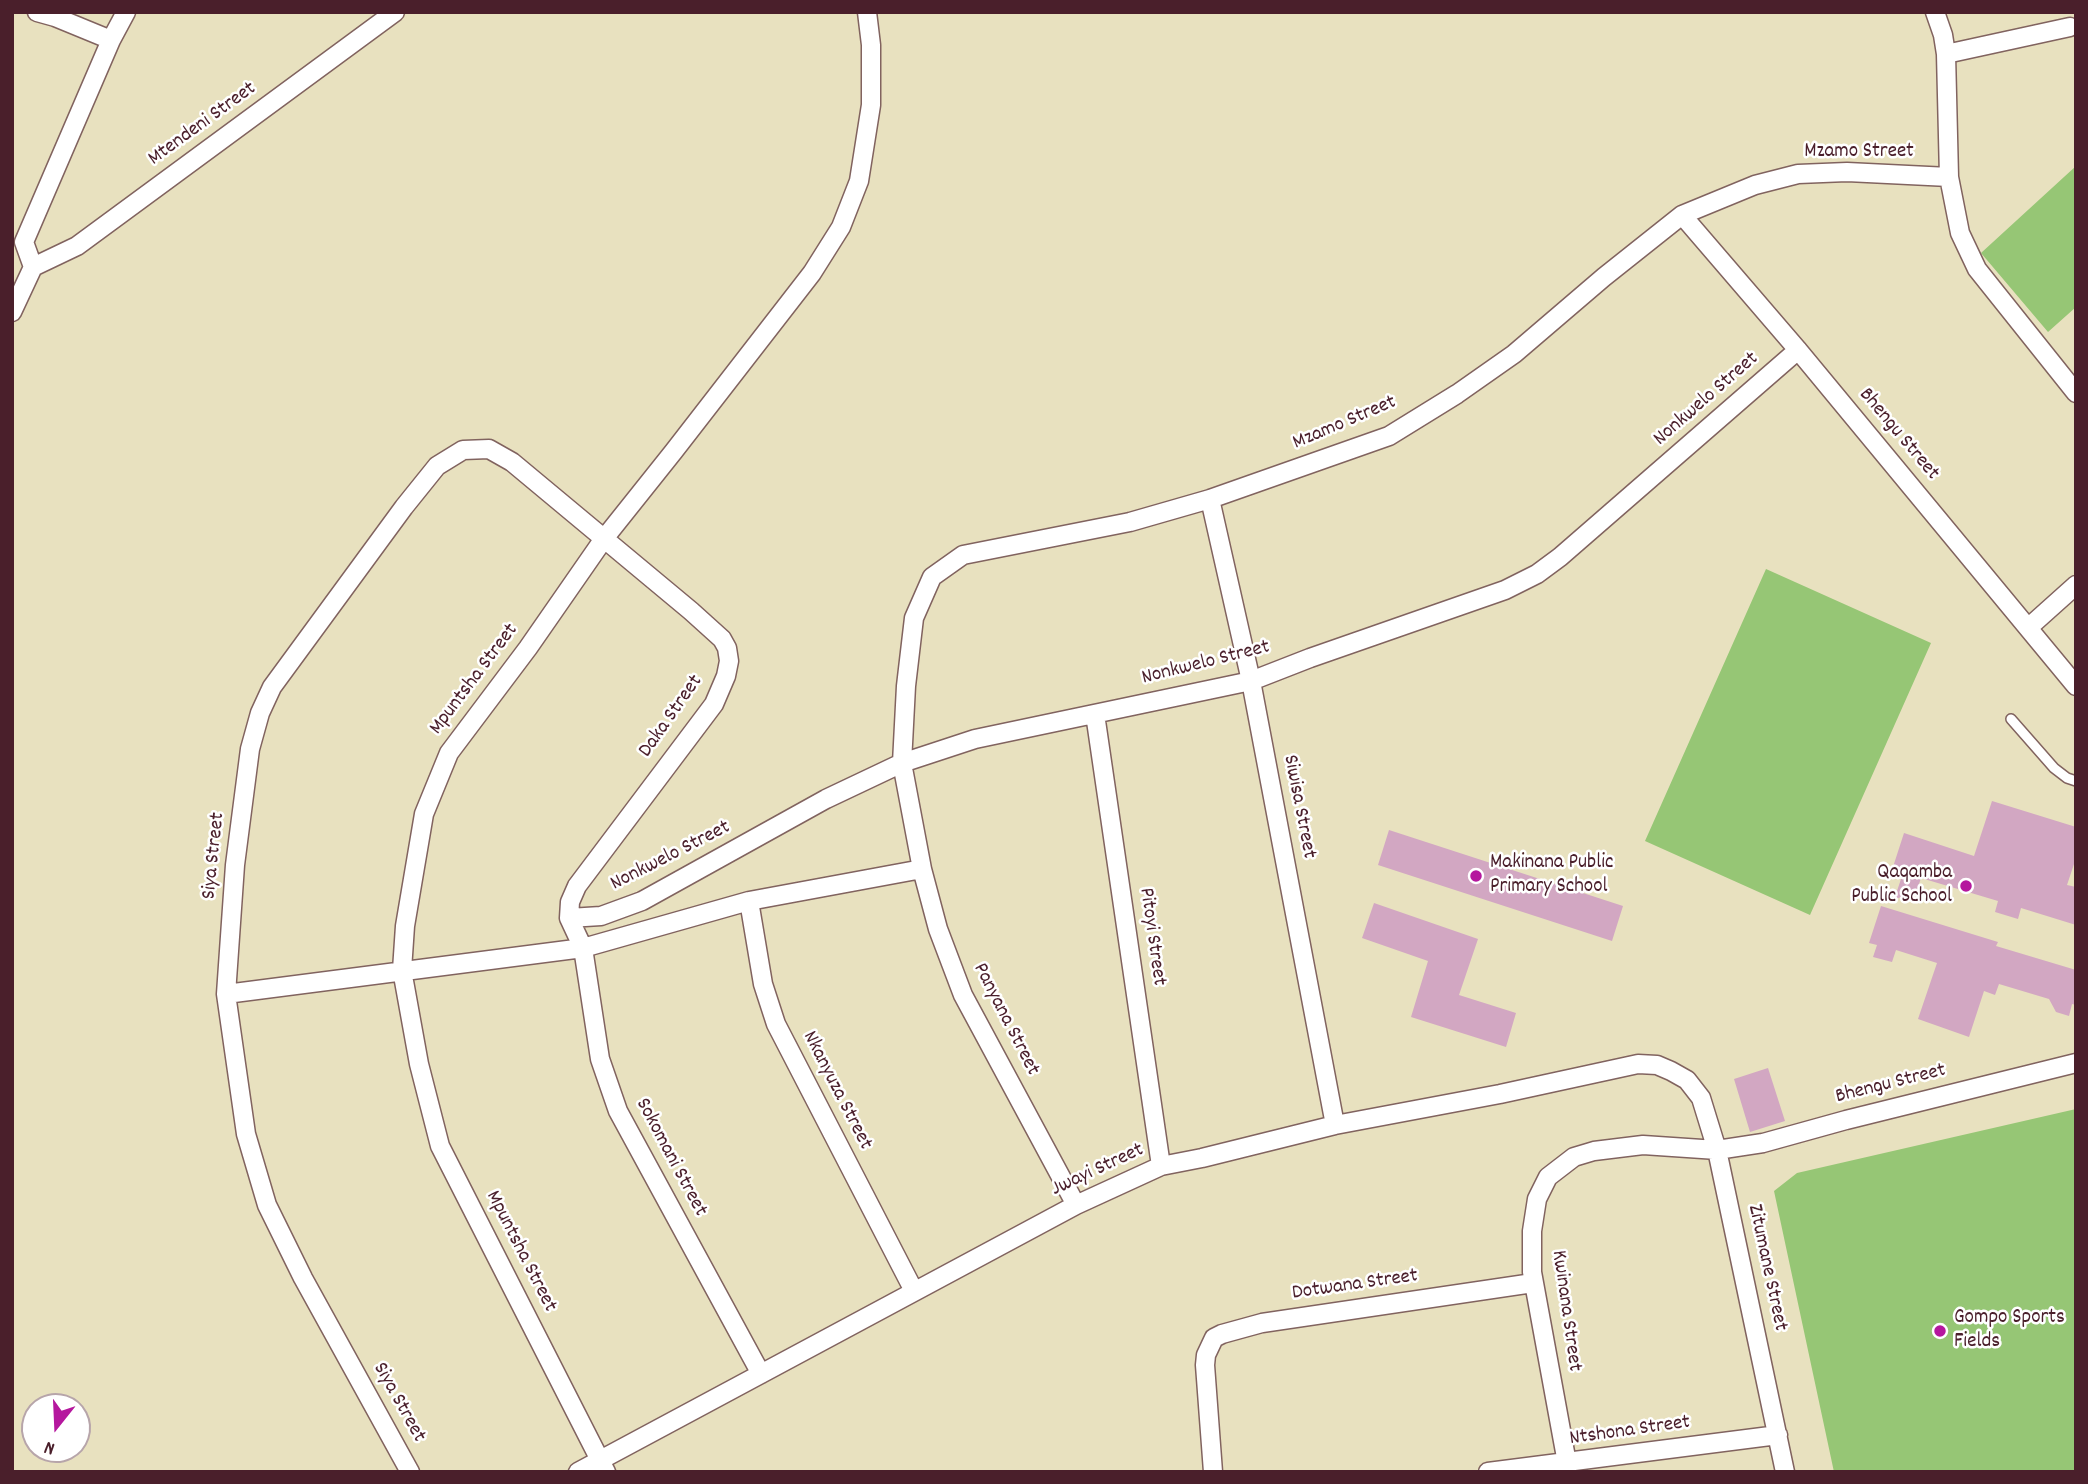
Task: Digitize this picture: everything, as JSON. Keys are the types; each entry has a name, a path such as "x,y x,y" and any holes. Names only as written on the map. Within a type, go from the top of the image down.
{"street":[{"path":"37,12 111,40"},
{"path":"12,312 33,267 18,241 111,40 127,12"},
{"name":"Mtendeni Street","path":"33,267 77,246 395,12"},
{"name":"Mpuntsha Street","path":"603,1466 440,1146 419,1064 402,970 405,926 424,814 449,753 528,648 603,540 812,273 841,227 859,181 872,104 871,45 867,12"},
{"path":"1935,12 1946,54 1949,177 1960,233 1977,268 2076,393"},
{"path":"1946,54 2070,27"},
{"name":"Mzamo Street","path":"902,763 906,687 914,618 932,577 964,555 1130,522 1210,499 1389,436 1457,394 1514,354 1604,276 1682,215 1755,185 1798,174 1847,172 1949,177"},
{"name":"Bhengu Street","path":"1682,215 1798,350 2076,686"},
{"name":"Nonkwelo Street","path":"569,918 601,916 642,901 826,799 902,763 975,739 1251,681 1505,590 1537,574 1600,523 1798,350"},
{"name":"Siya Street","path":"410,1472 303,1278 267,1205 246,1134 226,994 235,865 250,749 260,713 272,687 404,507 437,467 463,450 489,449 512,462 603,540"},
{"name":"Siwisa Street","path":"1210,499 1251,681 1335,1125"},
{"name":"Daka Street","path":"569,918 570,902 577,886 714,704 726,676 729,661 722,639 603,540"},
{"path":"2028,628 2076,585"},
{"name":"Pitoyi Street","path":"1095,714 1161,1166"},
{"name":"Panyana Street","path":"902,763 922,869 938,929 962,995 1076,1205"},
{"path":"226,994 583,948 749,901 922,869"},
{"name":"Nkanyuza Street","path":"749,901 763,984 776,1024 914,1291"},
{"path":"569,918 583,948"},
{"name":"Sokomani Street","path":"583,948 600,1059 618,1111 761,1374"},
{"name":"Bhengu Street","path":"1717,1150 1763,1143 2076,1063"},
{"name":"Jwayi Street","path":"578,1472 603,1466 761,1374 914,1291 1076,1205 1161,1166 1335,1125 1500,1094 1637,1064 1657,1065 1687,1080"},
{"name":"Zitumane Street","path":"1687,1080 1701,1098 1717,1150 1785,1472"},
{"name":"Kwinana Street","path":"1567,1463 1533,1283 1532,1231 1537,1199 1548,1177 1574,1157 1594,1151 1643,1145 1717,1150"},
{"name":"Dotwana Street","path":"1213,1472 1205,1365 1206,1355 1214,1338 1262,1323 1533,1283"},
{"name":"Ntshona Street","path":"1488,1472 1778,1435"}],"lane":[{"path":"2011,719 2054,768 2076,781"}],"green space":[{"path":"2076,166 2076,307 2048,332 1981,253"},
{"path":"1766,569 1931,643 1810,915 1645,841"},
{"name":"Gompo Sports Fields","path":"2076,1109 2076,1472 1834,1472 1774,1191 1797,1173"}],"building":[{"path":"1992,801 2076,827 2076,858 2067,885 2076,887 2076,925 2021,908 2018,919 1995,912 1998,901 1921,878 1917,890 1894,900 1903,873 1892,870 1904,833 1974,856"},
{"path":"1389,830 1623,906 1612,941 1378,865"},
{"path":"1374,903 1478,939 1459,995 1516,1013 1506,1047 1411,1017 1428,961 1362,938"},
{"path":"1881,906 1998,942 1996,946 2076,970 2076,1005 2072,1004 2069,1016 2056,1012 2049,999 1999,984 1995,995 1984,991 1969,1037 1918,1019 1937,963 1896,950 1892,962 1873,957 1877,945 1869,943"},
{"path":"1768,1068 1785,1121 1750,1132 1734,1079"}],"place":[{"name":"Makinana Public Primary School","path":"1476,876"},
{"name":"Qaqamba Public School","path":"1966,886"},
{"name":"Gompo Sports Fields","path":"1940,1331"}]}
